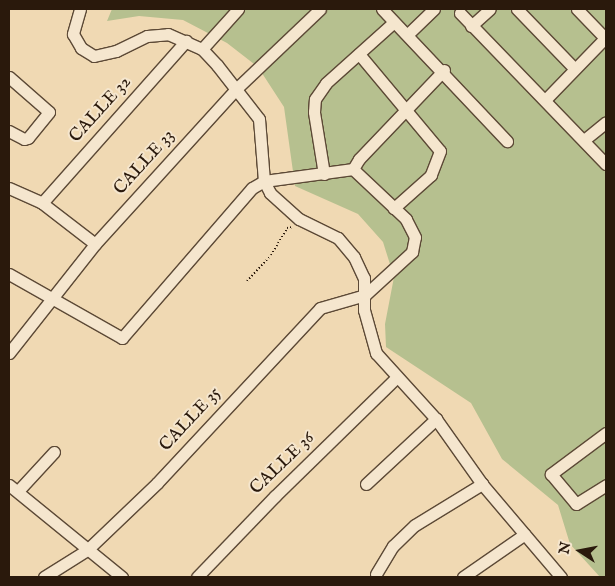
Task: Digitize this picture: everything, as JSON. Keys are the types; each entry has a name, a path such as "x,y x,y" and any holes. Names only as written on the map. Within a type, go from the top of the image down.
{"street":[{"path":"202,49 238,9"},
{"name":"CALLE 33","path":"9,353 95,244 235,90 320,9"},
{"path":"382,9 444,70 507,141"},
{"path":"408,34 434,9"},
{"path":"471,26 490,9"},
{"path":"517,9 574,68"},
{"path":"545,100 574,68 606,39 577,9"},
{"path":"79,12 74,34 81,48 94,56 116,51 146,36 168,34 202,49 259,119 264,181 270,193 284,208 338,238 354,257 364,278 364,310 376,353 396,378 413,391 436,419 482,484 561,577"},
{"path":"460,12 471,26 606,164"},
{"path":"324,174 314,112 315,98 326,83 394,22"},
{"name":"CALLE 32","path":"42,203 186,41"},
{"path":"359,54 437,145 439,158 431,175 412,188 394,208"},
{"path":"9,274 53,296 122,338 252,188 264,181 353,169 359,159 444,70"},
{"path":"9,77 48,112 28,138 24,140 9,131"},
{"path":"584,140 606,122"},
{"path":"353,169 406,219 415,237 412,252 365,295"},
{"path":"9,188 42,203 95,244"},
{"name":"CALLE 35","path":"44,577 87,550 209,426 320,308 365,295"},
{"name":"CALLE 36","path":"197,577 275,496 396,378"},
{"path":"366,484 436,419"},
{"path":"606,433 551,474 576,504 606,485"},
{"path":"54,452 13,488 122,577"},
{"path":"376,574 393,546 415,525 482,484"},
{"path":"463,577 525,534"}],"path":[{"path":"247,281 271,256 288,228 310,223"}],"green space":[{"path":"112,9 606,9 606,577 600,577 570,544 558,505 502,459 471,403 386,347 385,324 394,277 383,242 358,214 295,186 284,107 258,67 227,43 183,20 139,16 107,21"}]}
